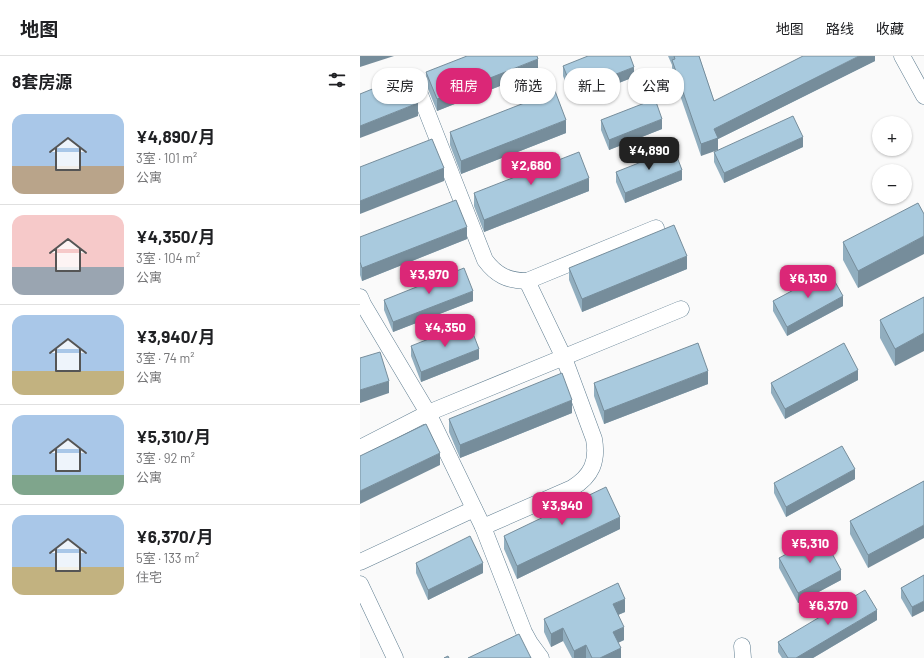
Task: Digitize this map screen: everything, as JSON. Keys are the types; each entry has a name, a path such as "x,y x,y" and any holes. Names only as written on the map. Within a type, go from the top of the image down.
{"street":[{"path":"902,56 924,96"},
{"path":"424,104 485,260 502,276 518,281 527,280 656,228"},
{"path":"483,527 572,488 585,478 594,464 596,447 594,439 564,358 527,280"},
{"path":"360,298 428,413 483,527 524,632 530,643 542,658"},
{"path":"360,448 428,413 681,310"},
{"path":"360,562 474,509"},
{"path":"360,584 395,658"}],"building":[{"path":"467,56 537,56 538,59 515,68 500,68 500,74 492,77 492,68 436,68"},
{"path":"588,56 630,56 634,67 628,68 620,73 620,68 564,68 563,66"},
{"path":"674,56 699,56 714,101 803,56 859,56 714,129 718,138 701,144 684,95 684,68 675,68 672,60 675,59"},
{"path":"436,68 436,97 428,77 428,71"},
{"path":"372,89 372,104 415,104 360,126 360,94"},
{"path":"556,94 566,120 461,161 450,132 522,104 556,104"},
{"path":"642,104 657,104 662,119 609,140 601,120"},
{"path":"793,116 803,137 724,173 714,152"},
{"path":"432,139 444,168 360,201 360,167"},
{"path":"674,149 682,170 625,193 616,172"},
{"path":"579,152 589,178 484,220 474,193"},
{"path":"456,200 467,227 362,268 360,262 360,237"},
{"path":"918,203 924,214 924,236 858,271 843,242"},
{"path":"674,225 687,256 582,299 569,268"},
{"path":"464,268 473,291 393,322 384,300"},
{"path":"829,271 843,296 787,327 773,301"},
{"path":"924,297 924,333 895,349 880,320"},
{"path":"469,323 479,349 421,372 411,346"},
{"path":"698,343 708,371 604,411 594,383"},
{"path":"844,343 858,370 785,409 771,383"},
{"path":"380,352 389,381 360,390 360,358"},
{"path":"562,373 572,400 460,445 449,419"},
{"path":"426,424 440,453 360,491 360,456"},
{"path":"842,446 855,469 786,507 774,483"},
{"path":"924,481 924,525 868,555 850,521"},
{"path":"606,487 620,517 517,566 504,536"},
{"path":"822,535 841,570 798,593 779,558"},
{"path":"470,536 483,563 428,590 416,563"},
{"path":"924,575 924,601 912,607 901,588"},
{"path":"618,583 625,599 613,604 624,627 613,632 621,648 600,658 592,658 586,645 574,651 563,628 551,634 544,619"},
{"path":"865,590 877,610 796,658 788,658 778,642"},
{"path":"519,634 531,658 468,658"}]}
